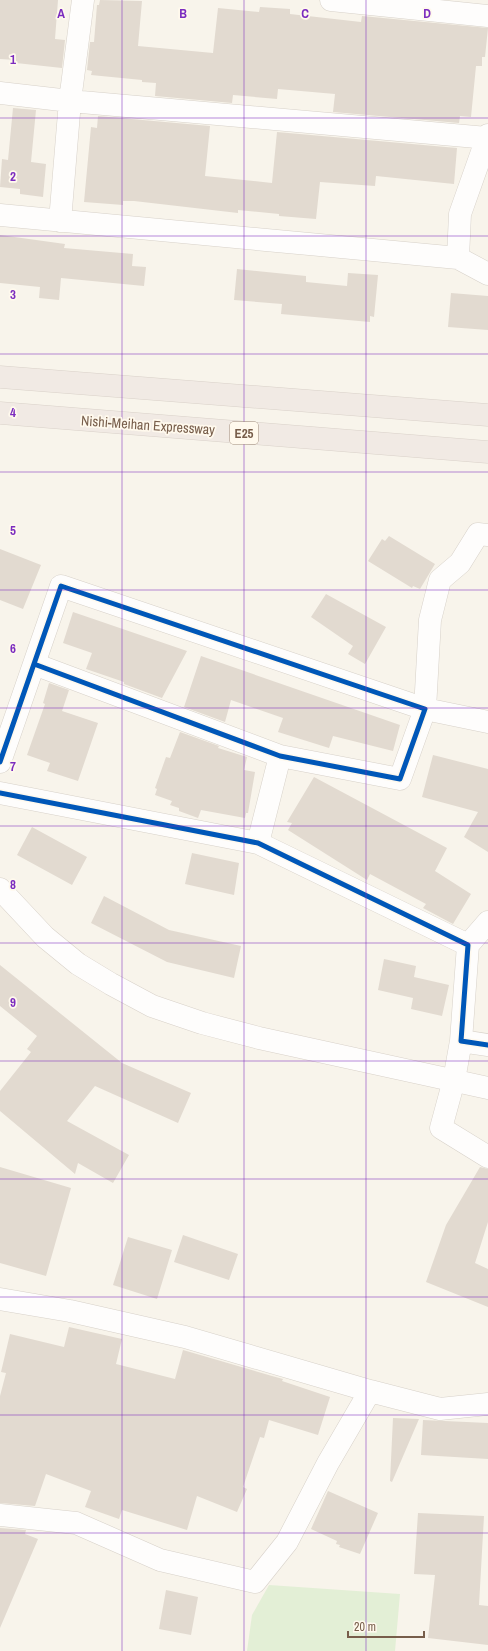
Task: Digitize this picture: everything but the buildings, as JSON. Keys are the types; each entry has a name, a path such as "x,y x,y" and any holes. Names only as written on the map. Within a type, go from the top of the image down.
{"highway":[{"path":"0,377 488,415"},
{"name":"Nishi-Meihan Expressway","path":"0,413 488,452"}],"street":[{"path":"60,221 70,101 83,0"},
{"path":"331,0 488,16"},
{"path":"0,93 70,101 488,137 460,214 458,258"},
{"path":"0,215 458,258 488,274"},
{"path":"34,664 280,756 400,779 425,709 430,620 440,580 460,563 478,534 488,534"},
{"path":"0,762 60,586 425,709 488,722"},
{"path":"258,843 280,756"},
{"path":"0,793 258,843 468,946"},
{"path":"0,889 45,937 78,964 152,1006 202,1023 259,1038 488,1088"},
{"path":"488,922 468,946 461,1041 454,1080 441,1128 488,1157"},
{"path":"461,1041 488,1045"},
{"path":"0,1299 70,1311 185,1338 370,1391 440,1409 488,1404"},
{"path":"0,1515 76,1523 160,1560 255,1582 287,1542 328,1463 370,1391"}],"green space":[{"path":"269,1585 400,1594 395,1651 247,1651 252,1615"}],"cycle path":[{"path":"0,762 61,586 425,709 400,779 280,756 34,664"},
{"path":"0,793 258,843 468,945 461,1041 488,1045"}]}
